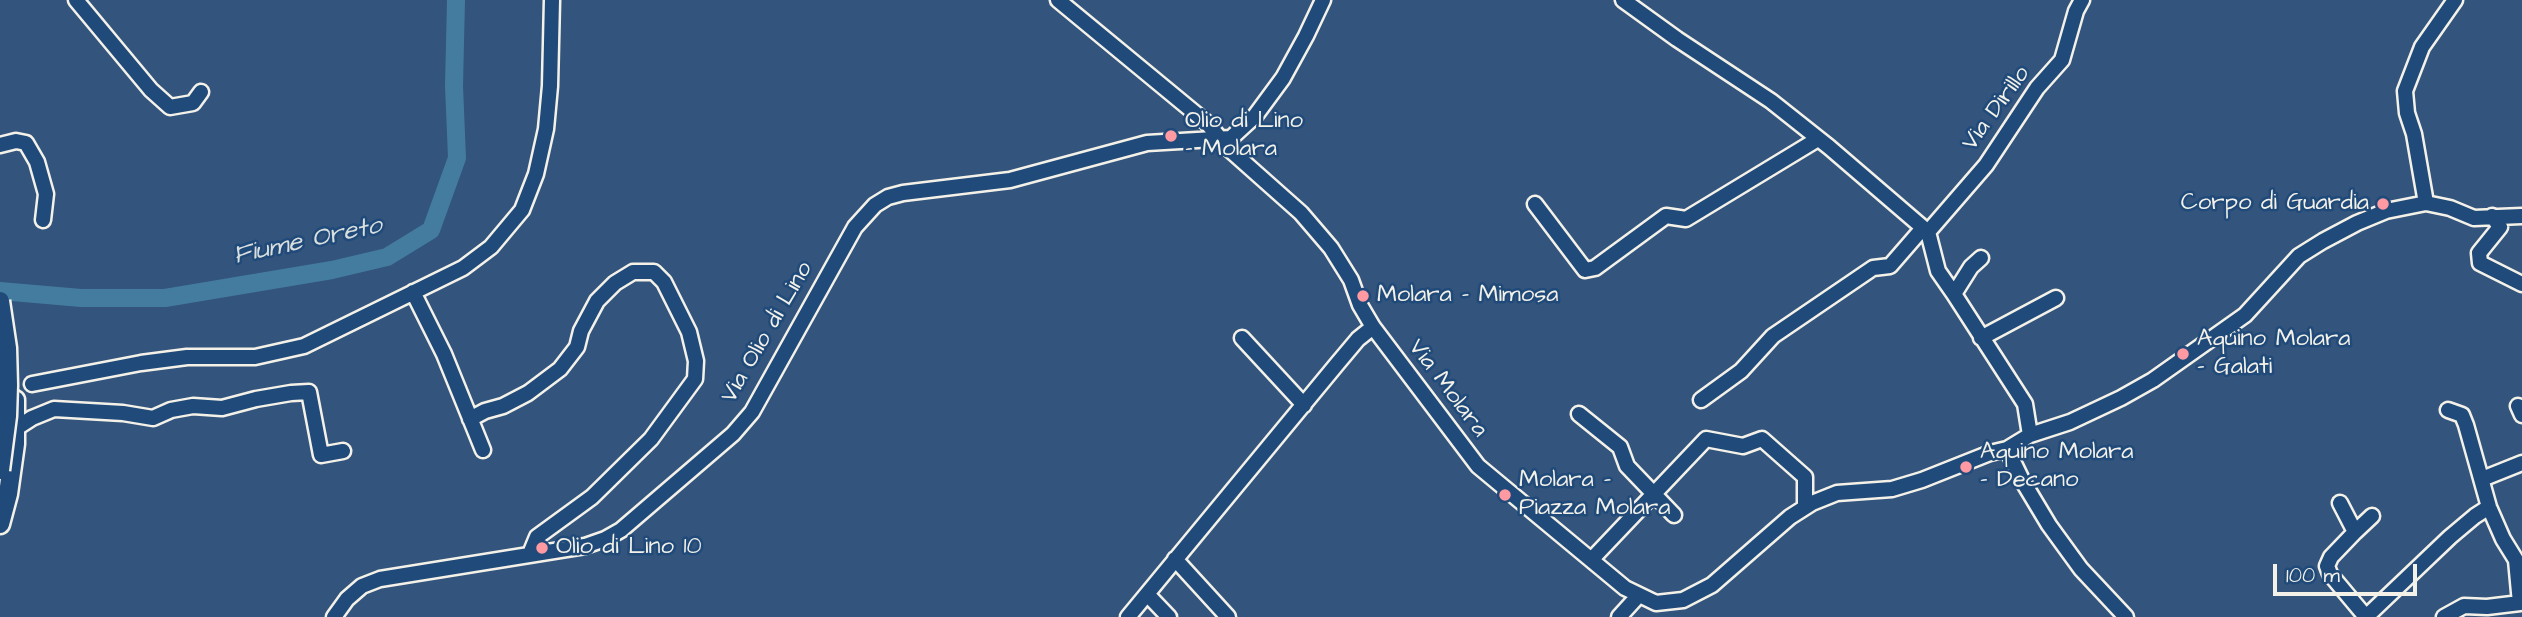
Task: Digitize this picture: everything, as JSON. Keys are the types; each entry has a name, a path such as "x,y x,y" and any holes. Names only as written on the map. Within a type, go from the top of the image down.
{"main road":[{"path":"0,301 7,348 8,416 0,470"},
{"path":"0,360 25,385 15,429 12,472 0,524"}],"street":[{"path":"76,0 151,90 170,107 194,103 201,92"},
{"path":"25,385 141,363 187,357 255,356 304,345 463,268 491,247 522,210 536,174 546,130 552,0"},
{"name":"Via Molara","path":"1058,0 1198,115 1266,184 1301,213 1331,248 1351,280 1360,305 1373,327 1478,466 1625,588 1656,603 1674,602"},
{"path":"1221,139 1238,134 1270,97 1306,36 1323,0"},
{"path":"1623,0 1771,101 1925,230 1938,271 2025,404 2030,435"},
{"path":"2426,203 2405,91 2422,47 2455,0"},
{"name":"Via Dirillo","path":"1701,400 1741,371 1773,336 1873,268 1890,265 1986,166 2037,88 2062,60 2076,4"},
{"name":"Via Olio di Lino","path":"334,617 347,599 362,586 380,579 585,546 621,530 733,434 752,412 855,227 882,201 903,193 1010,180 1147,144 1221,139"},
{"path":"1535,204 1585,270 1595,268 1666,216 1686,219 1818,139"},
{"path":"0,145 16,141 26,143 37,162 46,194 43,220"},
{"path":"1670,617 1674,602 1684,600 1712,585 1805,507 1837,493 1892,489 2007,449 2030,435 2070,422 2153,380 2245,315 2300,256 2323,241 2386,211 2426,203 2450,208 2474,218 2522,216"},
{"path":"2492,216 2500,227 2479,253 2480,263 2522,284"},
{"path":"1954,294 1980,258"},
{"path":"470,419 485,411 503,407 528,393 559,369 577,347 581,331 597,301 615,284 633,272 653,272 664,282 689,332 696,361 695,379 651,439 592,497 537,537 530,554"},
{"path":"413,292 444,354 484,450"},
{"path":"1981,338 2056,298"},
{"path":"1128,617 1351,347 1373,327"},
{"path":"1242,338 1304,405"},
{"path":"15,429 32,418 54,410 123,413 153,418 171,410 193,406 222,408 256,399 309,392 321,455 343,451"},
{"path":"2444,617 2464,606 2487,607 2520,603 2516,559 2503,539 2489,507 2471,437 2462,415 2448,410"},
{"path":"1578,414 1620,447 1627,466 1674,515"},
{"path":"1592,559 1706,439 1743,446 1762,439 1805,477 1805,507"},
{"path":"2007,449 2043,513 2081,569 2126,617"},
{"path":"2482,479 2522,463"},
{"path":"2340,503 2355,532"},
{"path":"2372,516 2331,557 2327,566 2330,574 2366,617 2451,537 2489,507"},
{"path":"1175,559 1228,617"},
{"path":"1147,594 1169,617"},
{"path":"1619,617 1639,595"}],"waterway":[{"name":"Fiume Oreto","path":"0,291 81,298 165,298 332,270 387,257 431,230 457,158 454,86 456,0"}],"place":[{"name":"Olio di Lino - Molara","path":"1171,136"},
{"name":"Corpo di Guardia","path":"2383,204"},
{"name":"Molara - Mimosa","path":"1363,296"},
{"name":"Aquino Molara - Galati","path":"2183,354"},
{"name":"Aquino Molara - Decano","path":"1966,467"},
{"name":"Molara - Piazza Molara","path":"1505,495"},
{"name":"Olio di Lino 10","path":"542,548"}]}
